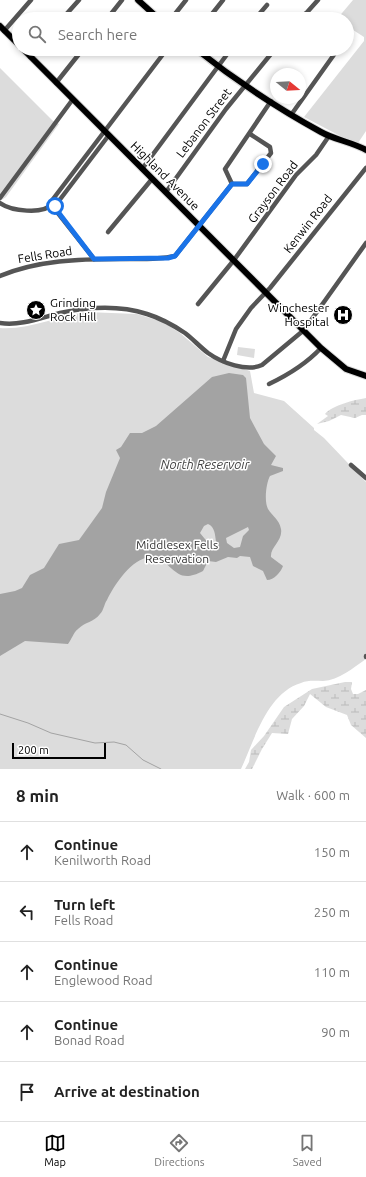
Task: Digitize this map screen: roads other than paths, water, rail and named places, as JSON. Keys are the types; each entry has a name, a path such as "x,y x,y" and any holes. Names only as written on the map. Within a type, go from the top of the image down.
{"main road":[{"path":"138,0 151,12"},
{"path":"2,29 12,38"},
{"path":"205,56 245,85 270,100"},
{"name":"Highland Avenue","path":"30,57 321,348 346,369 366,376"},
{"path":"275,104 291,115 328,136 366,150"}],"street":[{"path":"19,12 31,0"},
{"path":"68,12 79,0"},
{"path":"113,12 122,0"},
{"path":"177,12 186,0"},
{"path":"307,12 318,0"},
{"path":"213,12 221,1"},
{"path":"261,12 267,5"},
{"path":"2,29 12,19"},
{"path":"56,83 77,56"},
{"path":"94,259 50,203 107,133 162,56"},
{"path":"142,168 226,56"},
{"name":"Lebanon Street","path":"166,192 245,85 269,56"},
{"path":"291,115 333,56"},
{"path":"0,198 73,99"},
{"path":"250,134 270,147 271,153 247,184 232,184 226,169 228,163 250,134 270,103"},
{"name":"Grayson Road","path":"198,304 234,260 296,175 316,155 328,136"},
{"name":"Kenwin Road","path":"223,361 236,329 366,168"},
{"path":"108,232 152,179"},
{"name":"Fells Road","path":"0,276 27,266 62,261 175,256 232,184"},
{"path":"1,206 11,209 42,211 52,204"},
{"path":"0,323 20,323 85,309 115,308 131,310 161,319 185,333 209,354 223,361 255,368 262,365 304,330 365,245"},
{"path":"269,384 297,369 321,348"},
{"path":"351,465 366,478"}],"water":[{"name":"North Reservoir","path":"229,373 243,375 246,378 250,418 264,444 276,456 271,465 283,468 283,471 270,476 267,483 266,492 268,509 277,520 281,529 280,537 272,550 271,557 283,566 281,571 272,579 267,580 263,571 253,566 250,557 240,556 237,558 228,557 216,562 208,561 203,571 194,575 186,576 181,575 167,564 154,558 140,560 120,579 98,617 76,631 68,644 25,641 0,656 0,594 22,588 30,575 44,568 59,544 79,540 102,508 106,492 120,458 116,450 121,447 130,433 142,433 156,426 212,377","holes":["208,524 212,527 215,534 216,542 212,545 209,544 200,533 204,526","248,527 249,530 243,536 240,547 234,548 227,543 226,538"]}],"waterway":[{"path":"0,714 28,723 51,733 95,743 114,742 126,745 143,760 161,769"}],"place":[{"name":"Grinding Rock Hill","path":"36,310"},
{"name":"Winchester Hospital","path":"343,315"}],"park label":[{"name":"Middlesex Fells Reservation","path":"177,552"}]}
